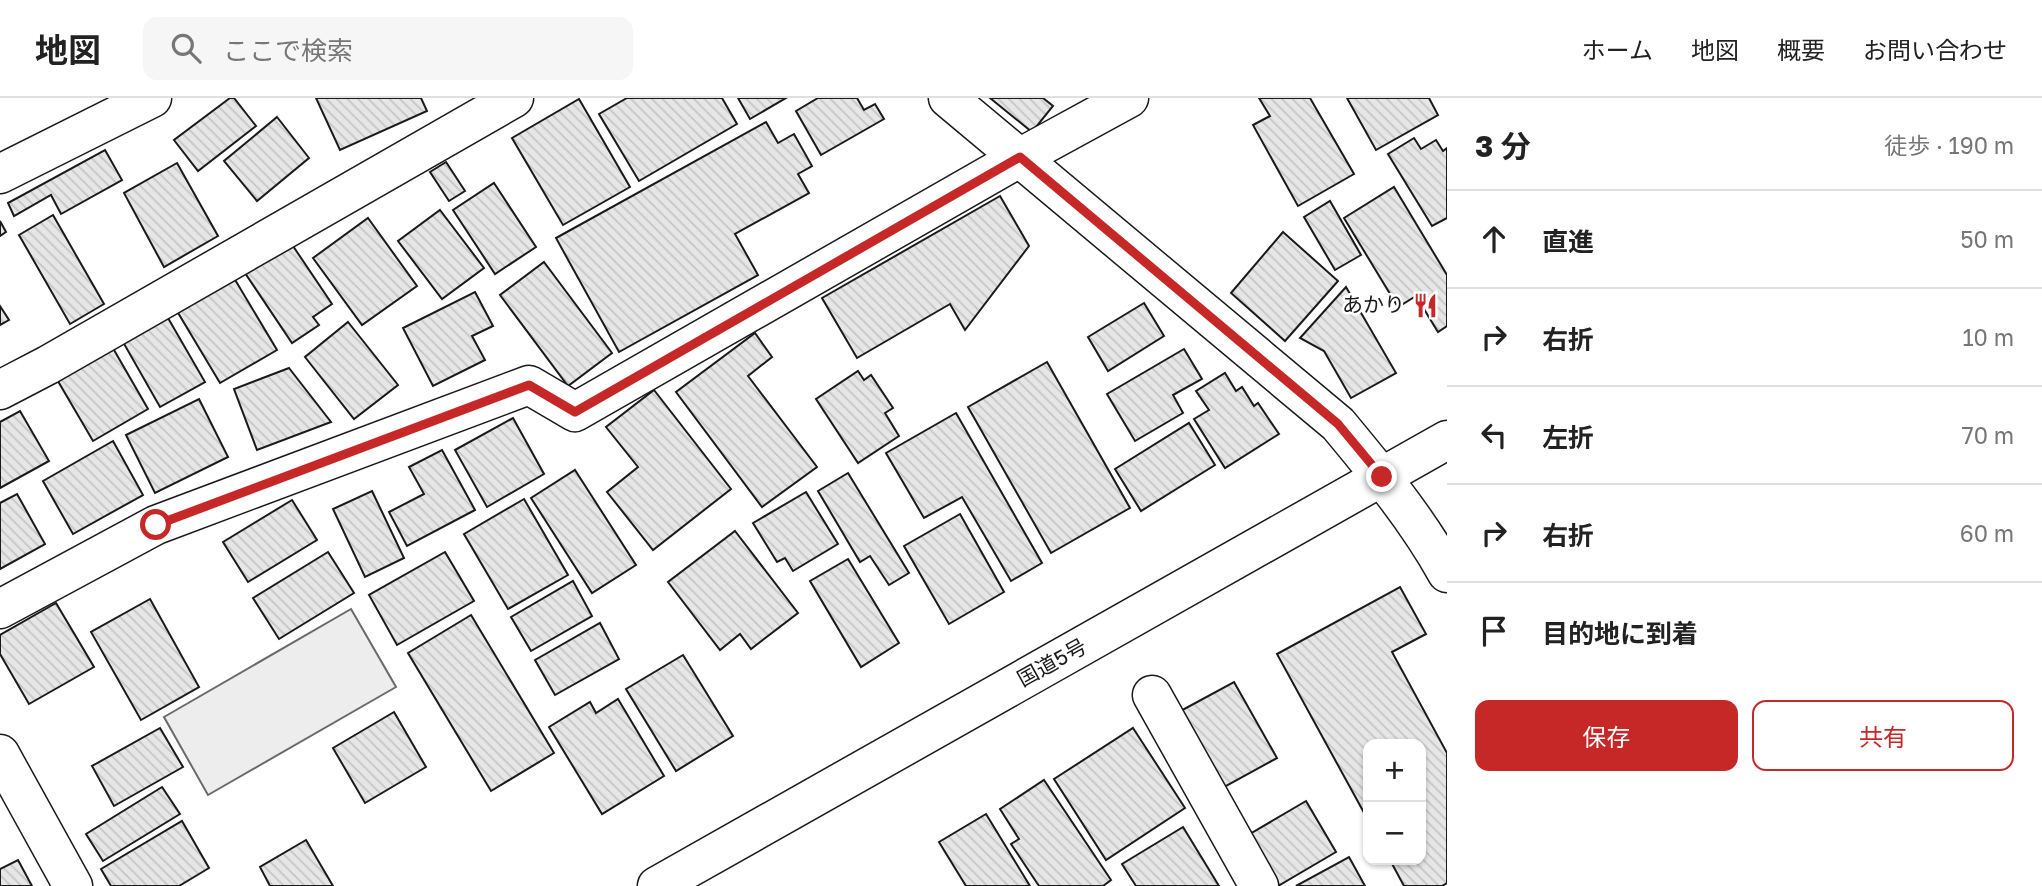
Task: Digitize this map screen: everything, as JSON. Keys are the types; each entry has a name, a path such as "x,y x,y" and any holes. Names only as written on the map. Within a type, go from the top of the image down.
{"main road":[{"path":"0,174 152,98"},
{"path":"0,390 514,98"},
{"path":"948,98 1338,424 1429,540 1447,573"},
{"path":"0,609 156,525 529,385 575,412 1020,157 1129,98"},
{"name":"国道5号","path":"657,886 1447,440"},
{"path":"1152,695 1259,886"},
{"path":"0,754 73,886"}],"shaded area":[{"path":"351,609 396,687 208,795 164,717"}],"building":[{"path":"230,98 234,98 256,126 198,171 174,140"},
{"path":"316,98 421,98 427,111 340,150"},
{"path":"627,98 722,98 737,124 639,181 599,114"},
{"path":"738,98 786,98 750,119"},
{"path":"818,98 857,98 864,110 875,104 884,119 821,155 796,111"},
{"path":"990,98 1043,98 1053,106 1032,132"},
{"path":"1259,98 1310,98 1354,174 1298,206 1253,125 1270,116"},
{"path":"1347,98 1429,98 1438,115 1376,150"},
{"path":"579,99 630,187 563,225 512,138"},
{"path":"277,117 309,158 257,201 224,161"},
{"path":"766,122 778,143 794,134 812,166 798,174 809,193 735,234 758,275 619,352 556,238"},
{"path":"1414,138 1421,149 1436,140 1443,151 1447,148 1447,218 1432,226 1388,154"},
{"path":"105,150 122,180 61,214 51,195 14,216 8,203"},
{"path":"446,162 465,191 449,201 430,172"},
{"path":"177,163 218,236 164,267 124,193"},
{"path":"494,183 536,247 495,274 453,210"},
{"path":"1394,187 1447,275 1447,326 1438,332 1416,296 1398,307 1344,218"},
{"path":"1000,196 1029,246 965,330 950,304 857,358 822,298"},
{"path":"1330,201 1361,255 1335,270 1304,217"},
{"path":"440,210 484,268 442,299 398,241"},
{"path":"53,215 104,304 70,324 19,235"},
{"path":"368,218 417,286 362,325 313,258"},
{"path":"0,221 6,232 0,236"},
{"path":"1283,232 1338,281 1285,341 1231,293"},
{"path":"291,243 332,304 313,317 319,325 292,343 245,273"},
{"path":"544,262 612,353 568,386 500,295"},
{"path":"234,278 277,350 220,383 177,311"},
{"path":"1346,287 1396,373 1351,398 1324,351 1300,338"},
{"path":"475,292 493,326 472,336 485,360 433,386 403,328"},
{"path":"1144,303 1164,336 1108,371 1088,337"},
{"path":"0,306 9,320 0,325"},
{"path":"168,318 205,382 160,407 123,342"},
{"path":"348,322 398,385 354,419 305,357"},
{"path":"755,333 772,357 748,376 817,467 762,507 676,392"},
{"path":"110,343 148,409 93,441 55,376"},
{"path":"1184,349 1202,379 1173,395 1183,413 1135,441 1107,394"},
{"path":"1047,362 1130,508 1051,553 968,407"},
{"path":"289,368 331,422 257,450 234,389"},
{"path":"858,371 864,380 871,375 893,408 885,413 899,436 858,463 816,399"},
{"path":"1225,373 1236,391 1242,387 1254,406 1258,403 1279,434 1225,468 1194,419 1209,410 1196,391"},
{"path":"654,390 731,489 653,550 607,492 638,467 606,427"},
{"path":"199,399 228,457 155,493 126,435"},
{"path":"20,411 49,461 0,488 0,422"},
{"path":"956,413 1042,563 1011,581 962,497 924,518 886,453"},
{"path":"513,418 544,474 487,507 455,450"},
{"path":"1189,423 1215,465 1141,511 1115,469"},
{"path":"113,441 143,495 73,534 43,481"},
{"path":"442,450 475,510 407,546 389,512 424,494 409,467"},
{"path":"575,470 636,565 592,593 531,498"},
{"path":"848,473 909,573 889,585 870,556 860,562 818,491"},
{"path":"372,491 404,558 365,577 333,509"},
{"path":"806,492 838,544 793,571 785,558 777,562 753,523"},
{"path":"17,494 45,544 0,569 0,503"},
{"path":"524,499 568,575 508,609 464,534"},
{"path":"292,500 317,540 248,582 223,542"},
{"path":"960,514 1004,592 949,624 904,546"},
{"path":"735,531 798,613 751,649 740,634 720,650 668,582"},
{"path":"328,552 354,593 279,639 253,598"},
{"path":"445,552 474,601 397,645 369,595"},
{"path":"848,559 899,643 861,667 810,581"},
{"path":"573,581 592,616 531,651 511,617"},
{"path":"1400,587 1426,634 1392,652 1447,753 1447,883 1442,886 1404,886 1393,865 1426,865 1426,739 1363,739 1363,811 1277,654"},
{"path":"150,599 199,687 141,720 91,632"},
{"path":"56,603 94,667 29,704 0,654 0,635"},
{"path":"471,615 554,753 491,791 408,653"},
{"path":"600,623 619,659 555,695 535,660"},
{"path":"683,655 733,736 676,771 626,689"},
{"path":"1234,682 1277,758 1217,791 1175,714"},
{"path":"618,699 664,776 602,814 549,727 590,702 596,713"},
{"path":"394,712 426,767 365,803 333,748"},
{"path":"160,728 183,767 114,806 92,766"},
{"path":"1133,728 1185,808 1106,860 1054,779"},
{"path":"1044,780 1111,880 1103,886 1039,886 1011,844 1019,839 1000,809"},
{"path":"162,787 180,814 103,861 86,834"},
{"path":"1306,801 1336,852 1278,886 1270,886 1243,838"},
{"path":"986,814 1030,886 966,886 939,842"},
{"path":"182,821 209,868 179,886 111,886 101,869"},
{"path":"1183,827 1219,886 1136,886 1122,864"},
{"path":"306,840 333,886 270,886 260,867"},
{"path":"1349,857 1365,886 1296,886"},
{"path":"18,860 32,886 0,886 0,869"}],"place":[{"name":"あかり","path":"1425,305"}],"route":[{"path":"156,525 529,385 575,412 1020,157 1338,424 1382,477"}]}
